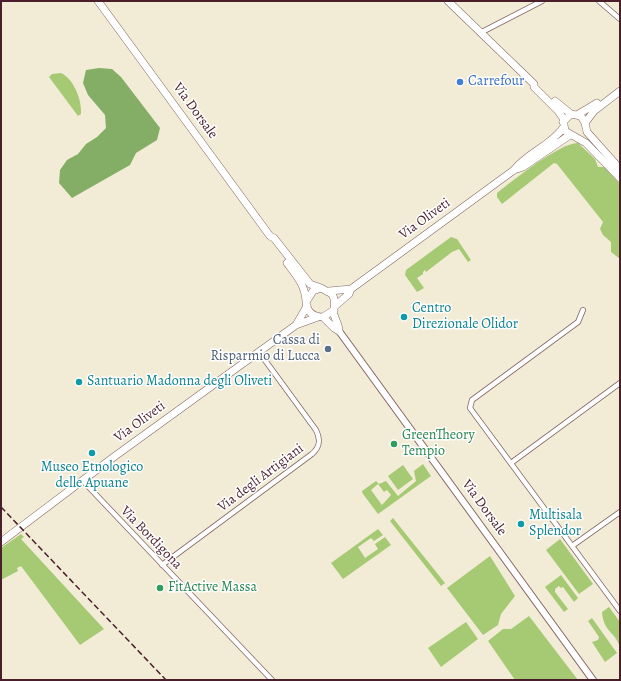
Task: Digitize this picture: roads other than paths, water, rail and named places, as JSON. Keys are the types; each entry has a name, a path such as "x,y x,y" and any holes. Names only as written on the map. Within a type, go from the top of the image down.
{"main road":[{"name":"Via Dorsale","path":"98,1 270,236 271,240 302,284 306,292 306,304"},
{"path":"448,1 534,84 537,84 574,114 585,125 592,138 620,168"},
{"path":"534,84 534,87 558,111 563,125 573,136 586,143 620,178"},
{"path":"613,96 620,91"},
{"name":"Via Oliveti","path":"334,308 349,294 351,289 514,170 520,163 552,140 563,125 574,114 613,96"},
{"name":"Via Oliveti","path":"514,170 523,167 573,136 581,133 594,111 613,96"},
{"name":"Via Dorsale","path":"270,236 274,238 310,284 321,288"},
{"path":"329,291 334,298 334,308 331,313 321,317 312,314 306,304 313,291 321,288 329,291 351,289"},
{"name":"Via Oliveti","path":"296,325 306,304"},
{"name":"Via Dorsale","path":"321,317 339,331 340,325 334,316 334,308"},
{"name":"Via Oliveti","path":"1,542 82,480 296,325 321,317"}],"street":[{"path":"480,33 542,1"},
{"path":"599,1 620,19"},
{"path":"583,310 578,322 472,400 470,408 620,611"},
{"name":"Via Dorsale","path":"339,331 593,680"},
{"name":"Via degli Artigiani","path":"162,565 312,454 319,446 320,440 316,430 259,352"},
{"path":"511,463 620,383"},
{"name":"Via Bordigona","path":"82,480 272,680"},
{"path":"572,546 620,512"}],"railway":[{"path":"1,507 166,680"}],"place":[{"name":"Carrefour","path":"460,82"},
{"name":"Centro Direzionale Olidor","path":"404,317"},
{"name":"Cassa di Risparmio di Lucca","path":"328,349"},
{"name":"Santuario Madonna degli Oliveti","path":"79,382"},
{"name":"GreenTheory Tempio","path":"394,444"},
{"name":"Museo Etnologico delle Apuane","path":"92,453"},
{"name":"Multisala Splendor","path":"521,524"},
{"name":"FitActive Massa","path":"160,588"}]}
